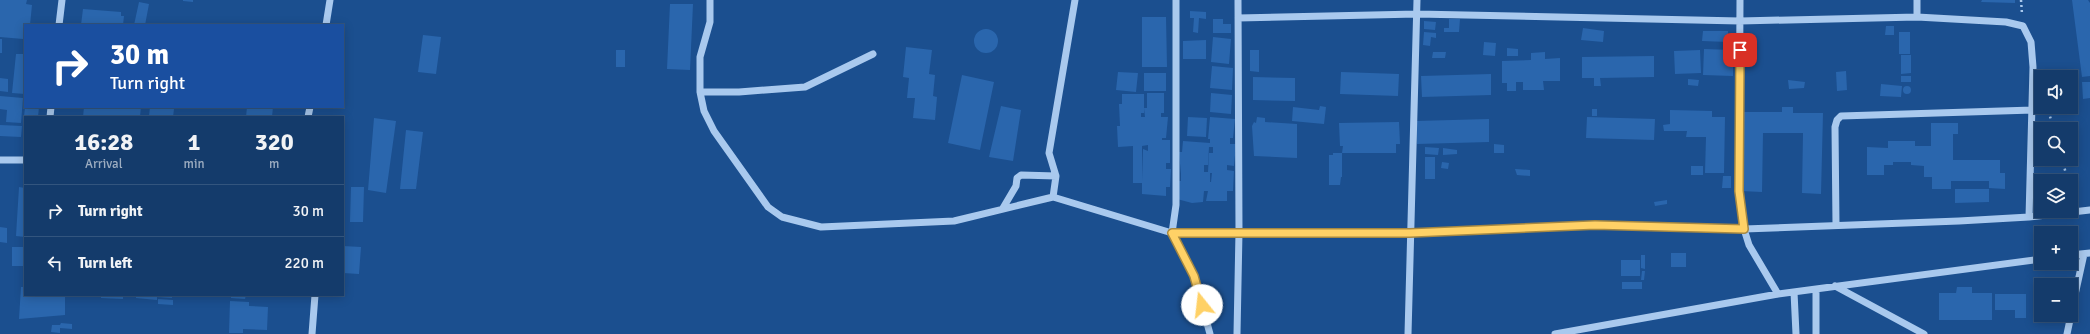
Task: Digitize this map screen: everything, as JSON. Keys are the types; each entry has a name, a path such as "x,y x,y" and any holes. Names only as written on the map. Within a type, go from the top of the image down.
{"street":[{"path":"59,24 62,0"},
{"path":"326,24 330,0"},
{"path":"710,0 710,22 700,57 700,92 704,111 714,131 768,207 782,217 821,227 954,220 1053,197 1172,233 1410,233 1595,225 1744,229 2028,217 2090,210"},
{"path":"1053,197 1056,176 1049,154 1076,0"},
{"path":"1176,0 1176,205 1172,233 1194,276 1210,334"},
{"path":"1237,334 1239,232 1238,0"},
{"path":"1408,334 1418,0"},
{"path":"1740,0 1739,191 1744,229 1749,245 1778,294"},
{"path":"1917,0 1917,17"},
{"path":"1238,18 1417,14 1740,21 1917,17 2006,22 2023,26 2031,42 2033,67 2033,110 2028,217"},
{"path":"700,92 740,92 805,87 872,54"},
{"path":"1836,225 1835,127 1837,120 1841,116 2033,110"},
{"path":"0,160 24,160"},
{"path":"1003,208 1016,186 1017,178 1021,175 1056,176"},
{"path":"2078,287 2087,253"},
{"path":"1555,334 1778,294 2034,260"},
{"path":"1835,286 1924,334"},
{"path":"1816,289 1816,334"},
{"path":"1794,292 1796,334"},
{"path":"312,334 315,296"},
{"path":"2067,334 2069,322"}],"building":[{"path":"0,0 27,0 26,4 32,5 30,24 24,24 23,39 0,37"},
{"path":"193,0 193,2 183,1"},
{"path":"1982,0 2015,0 2015,3 1981,2"},
{"path":"2072,0 2088,0 2090,3 2090,76 2082,77"},
{"path":"139,2 149,4 145,24 134,24"},
{"path":"670,4 693,4 690,70 667,69"},
{"path":"83,9 121,12 121,16 124,16 123,24 81,24"},
{"path":"1190,11 1206,12 1206,19 1199,18 1198,33 1193,32 1194,18 1190,18"},
{"path":"1142,17 1166,17 1167,67 1142,67"},
{"path":"1213,19 1223,19 1223,24 1231,24 1231,33 1213,33"},
{"path":"1449,19 1460,19 1459,32 1444,32 1444,28 1449,28"},
{"path":"1424,21 1436,22 1435,30 1424,29"},
{"path":"1886,26 1894,26 1894,35 1885,35"},
{"path":"1583,28 1604,31 1603,42 1581,40"},
{"path":"986,29 991,30 997,36 997,46 991,52 986,53 981,52 975,46 974,41 975,36 981,30"},
{"path":"1703,31 1728,31 1728,42 1702,41"},
{"path":"1424,32 1436,33 1436,38 1431,37 1430,46 1423,45"},
{"path":"1899,32 1910,32 1910,54 1899,54"},
{"path":"423,35 441,37 436,74 418,72"},
{"path":"1213,37 1231,39 1229,64 1211,62"},
{"path":"0,39 2,39 2,53 0,53"},
{"path":"1206,40 1206,59 1183,59 1183,41"},
{"path":"1484,42 1496,43 1495,56 1483,55"},
{"path":"906,47 932,50 929,74 935,75 933,96 937,97 935,120 913,118 915,98 907,98 909,78 903,77"},
{"path":"1507,48 1518,49 1518,56 1507,56"},
{"path":"1704,49 1733,50 1733,76 1703,75"},
{"path":"616,50 625,50 625,67 616,67"},
{"path":"1250,50 1259,50 1259,72 1250,71"},
{"path":"1700,50 1701,73 1675,74 1674,51"},
{"path":"1433,52 1446,52 1445,58 1432,58"},
{"path":"1545,52 1545,59 1560,58 1560,81 1543,81 1544,90 1523,90 1523,82 1516,82 1516,91 1507,91 1507,83 1502,83 1502,61 1531,60 1531,53"},
{"path":"16,54 24,54 24,94 12,93"},
{"path":"1901,55 1911,55 1911,73 1901,74"},
{"path":"1654,56 1654,77 1600,78 1601,86 1594,86 1594,78 1582,78 1582,57"},
{"path":"1212,66 1233,68 1232,90 1210,88"},
{"path":"1846,71 1847,90 1837,91 1836,72"},
{"path":"1118,72 1138,73 1136,92 1116,90"},
{"path":"1341,72 1399,74 1398,96 1340,94"},
{"path":"1144,73 1166,73 1166,91 1144,91"},
{"path":"1491,74 1491,95 1422,97 1421,76"},
{"path":"962,75 994,82 980,150 948,143"},
{"path":"1901,76 1911,76 1911,82 1901,82"},
{"path":"1253,77 1295,78 1295,101 1253,100"},
{"path":"0,78 8,79 8,92 0,91"},
{"path":"1688,79 1699,80 1698,86 1688,85"},
{"path":"1788,80 1805,82 1804,88 1789,89"},
{"path":"2082,82 2090,82 2090,98 2083,99"},
{"path":"1881,84 1902,86 1901,97 1880,96"},
{"path":"1907,86 1910,87 1910,93 1907,94 1904,93 1903,90 1904,87"},
{"path":"1147,93 1164,93 1164,113 1161,113 1161,117 1168,117 1166,138 1162,138 1162,140 1170,140 1170,163 1166,163 1166,169 1171,169 1170,187 1166,187 1166,196 1142,194 1142,183 1133,183 1133,146 1118,147 1117,126 1120,126 1119,104 1122,104 1122,94 1144,94 1144,108 1147,108","holes":["1144,108 1145,117 1141,117 1141,113 1144,113","1148,145 1148,151 1143,149 1142,181 1142,146"]},
{"path":"1211,93 1232,95 1231,114 1210,112"},
{"path":"0,96 23,98 21,123 6,122 7,110 0,109"},
{"path":"1001,106 1021,110 1013,161 989,157"},
{"path":"1320,106 1326,107 1324,124 1292,121 1293,107 1319,110"},
{"path":"1782,107 1793,107 1793,113 1823,113 1821,194 1802,193 1803,133 1763,133 1762,192 1741,191 1742,112 1782,112"},
{"path":"25,108 39,108 38,116 24,116"},
{"path":"84,108 141,108 140,116 83,116"},
{"path":"150,108 174,109 173,116 149,116"},
{"path":"247,108 273,108 272,116 246,116"},
{"path":"1592,109 1597,109 1597,116 1592,116"},
{"path":"1670,110 1712,111 1712,117 1725,117 1724,173 1705,173 1706,137 1686,137 1687,131 1664,131 1663,125 1670,124"},
{"path":"1188,117 1207,118 1206,137 1187,136"},
{"path":"1210,117 1235,119 1233,138 1230,138 1230,144 1236,144 1234,166 1227,165 1227,170 1234,171 1233,191 1227,191 1227,201 1206,201 1208,191 1204,191 1203,202 1192,203 1177,199 1177,181 1181,181 1179,152 1182,152 1183,141 1210,143 1210,139 1208,139","holes":["1209,147 1213,147 1213,153 1209,153 1208,172 1204,172 1204,165 1208,165","1210,173 1212,173 1211,182 1210,182"]},
{"path":"1257,117 1265,118 1265,122 1297,124 1297,158 1254,156 1252,126 1254,122 1256,123"},
{"path":"1587,117 1655,119 1654,140 1586,138"},
{"path":"374,118 396,121 386,193 368,190"},
{"path":"1489,119 1489,142 1417,144 1416,121"},
{"path":"1399,122 1400,144 1396,144 1396,153 1342,153 1343,146 1340,146 1339,123"},
{"path":"1931,123 1958,123 1958,134 1953,134 1953,160 2000,160 2000,173 2005,173 2005,189 1989,188 1989,181 1951,181 1951,189 1932,189 1932,177 1924,177 1924,166 1911,165 1911,162 1893,162 1893,165 1884,165 1884,175 1867,175 1867,147 1888,148 1888,141 1915,141 1915,146 1931,146"},
{"path":"0,125 22,126 21,137 0,136"},
{"path":"406,130 423,132 416,189 400,189"},
{"path":"1494,144 1504,145 1504,153 1494,153"},
{"path":"1425,147 1439,148 1438,155 1425,154"},
{"path":"1443,148 1457,150 1457,154 1443,155"},
{"path":"1333,153 1342,153 1342,177 1340,185 1329,185 1329,155 1333,155"},
{"path":"1425,157 1435,157 1435,179 1425,179"},
{"path":"1442,162 1449,163 1448,169 1441,168"},
{"path":"1691,166 1703,166 1703,175 1691,175"},
{"path":"1515,169 1530,170 1530,176 1517,175"},
{"path":"1723,176 1731,176 1731,188 1722,188"},
{"path":"19,187 24,188 24,237 16,236"},
{"path":"351,187 364,187 363,222 350,222"},
{"path":"1955,189 1989,189 1989,202 1955,203"},
{"path":"1667,200 1667,204 1655,206 1654,202"},
{"path":"0,227 7,228 7,243 0,242"},
{"path":"344,246 361,247 359,274 344,273"},
{"path":"12,247 24,247 24,266 12,266"},
{"path":"1671,253 1686,253 1686,267 1671,267"},
{"path":"1641,255 1645,255 1645,269 1641,268"},
{"path":"1621,260 1640,260 1640,276 1621,276"},
{"path":"1642,271 1645,271 1644,280 1641,280"},
{"path":"1622,282 1642,282 1642,289 1622,289"},
{"path":"21,287 24,287 24,296 65,296 65,315 19,319"},
{"path":"1957,287 1972,287 1972,293 1992,293 1992,320 1939,320 1939,293 1956,293"},
{"path":"1995,294 2026,294 2026,318 2015,318 2015,310 1995,310"},
{"path":"101,296 123,296 123,299 101,298"},
{"path":"136,296 172,296 172,298 157,297 157,300 136,298"},
{"path":"231,296 246,296 245,299 231,298"},
{"path":"158,299 173,300 173,305 158,304"},
{"path":"230,301 249,302 249,306 268,307 267,330 243,329 243,333 229,333"},
{"path":"61,323 72,324 72,329 60,328 60,333 51,332 52,325 60,325"}],"route":[{"path":"1202,305 1194,276 1172,233 1410,233 1595,225 1681,226 1744,229 1739,191 1740,50"}]}
